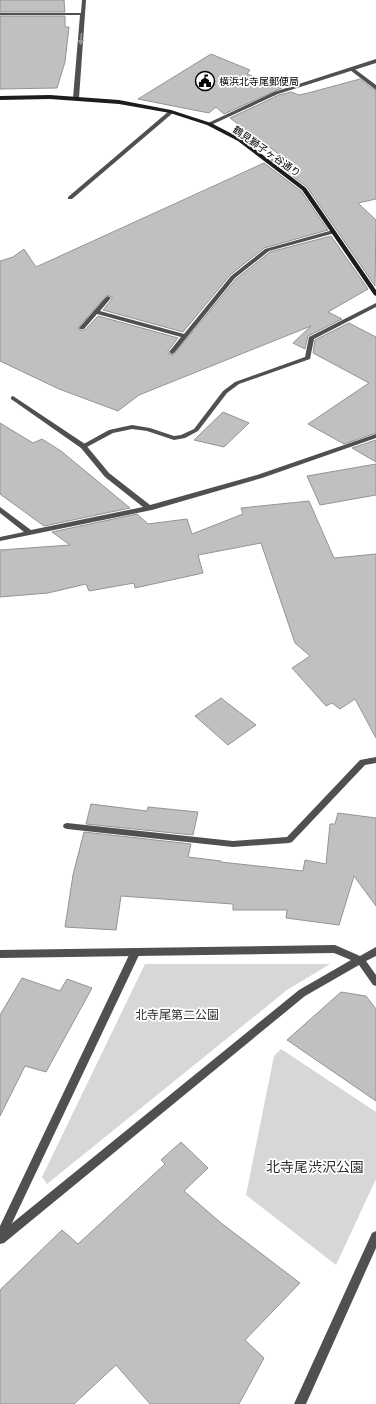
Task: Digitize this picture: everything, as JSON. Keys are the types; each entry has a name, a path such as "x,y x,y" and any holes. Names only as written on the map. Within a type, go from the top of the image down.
{"main road":[{"name":"鶴見獅子ヶ谷通り","path":"0,98 76,98 119,102 171,112 209,124 240,140 304,189 376,294"}],"street":[{"path":"76,98 84,0"},
{"path":"0,14 83,14"},
{"path":"209,124 276,93 376,61"},
{"path":"352,69 376,88"},
{"path":"70,198 171,112"},
{"path":"172,352 233,277 267,250 333,232"},
{"path":"82,328 108,298"},
{"path":"83,446 111,431 132,427 174,438 183,438 196,430 225,392 237,383 308,358 312,338 376,304"},
{"path":"97,312 185,336"},
{"path":"13,398 83,446 108,475 149,508"},
{"path":"0,539 149,508 189,498 313,460 376,436"},
{"path":"0,509 30,533"},
{"path":"67,826 233,844 289,840 363,762 376,760"},
{"path":"0,954 336,949 360,960 376,982"},
{"path":"0,1238 302,994 376,951"},
{"path":"0,1238 135,953"},
{"path":"300,1404 376,1236"}],"green space":[{"name":"北寺尾第二公園","path":"145,964 330,964 287,990 47,1184 42,1177"},
{"name":"北寺尾渋沢公園","path":"281,1049 376,1112 376,1179 336,1265 246,1195 274,1056"}],"building":[{"path":"0,0 64,0 65,12 0,12"},
{"path":"0,16 65,16 65,27 69,27 65,62 57,88 0,89"},
{"path":"211,54 250,70 247,74 282,88 224,114 216,107 209,113 138,99"},
{"path":"360,79 376,91 376,199 358,203 376,220 375,286 307,187 271,160 280,155 230,118 279,95 291,92 299,95"},
{"path":"264,163 301,191 328,230 264,248 230,275 183,332 103,310 112,299 112,297 107,295 78,328 80,330 85,330 98,316 178,338 168,351 168,353 173,355 236,279 270,252 331,236 368,289 328,312 342,319 308,336 305,349 293,343 311,326 139,395 118,411 59,389 0,361 0,261 13,257 24,249 36,267"},
{"path":"349,323 376,337 376,433 344,444 308,424 369,383 313,353 315,340"},
{"path":"223,412 249,423 224,447 194,440"},
{"path":"0,423 33,443 42,439 61,451 130,508 44,526 0,494"},
{"path":"376,440 376,462 352,448"},
{"path":"376,464 376,495 320,505 307,476"},
{"path":"309,501 334,558 376,554 376,738 355,699 340,709 332,703 326,706 292,668 310,656 295,643 261,543 198,555 203,573 135,588 134,583 89,591 86,584 48,593 0,597 0,550 70,545 52,532 137,514 148,524 187,519 192,534 243,514 241,508"},
{"path":"221,698 256,725 228,745 195,716"},
{"path":"91,804 147,811 148,807 198,812 193,835 86,824"},
{"path":"338,813 376,818 376,906 354,876 339,925 286,918 287,910 233,910 233,904 121,896 116,930 65,927 73,875 84,832 191,844 188,857 303,871 305,860 326,864 330,824 335,824"},
{"path":"22,978 60,991 67,979 92,988 46,1072 25,1066 0,1116 0,1015"},
{"path":"341,992 366,996 376,1009 376,1101 287,1040"},
{"path":"181,1142 208,1168 184,1191 221,1223 300,1283 245,1340 264,1358 239,1404 150,1404 116,1365 74,1404 0,1404 0,1290 62,1230 78,1244 165,1164 161,1160"}],"place":[{"name":"横浜北寺尾郵便局","path":"205,81"}]}
